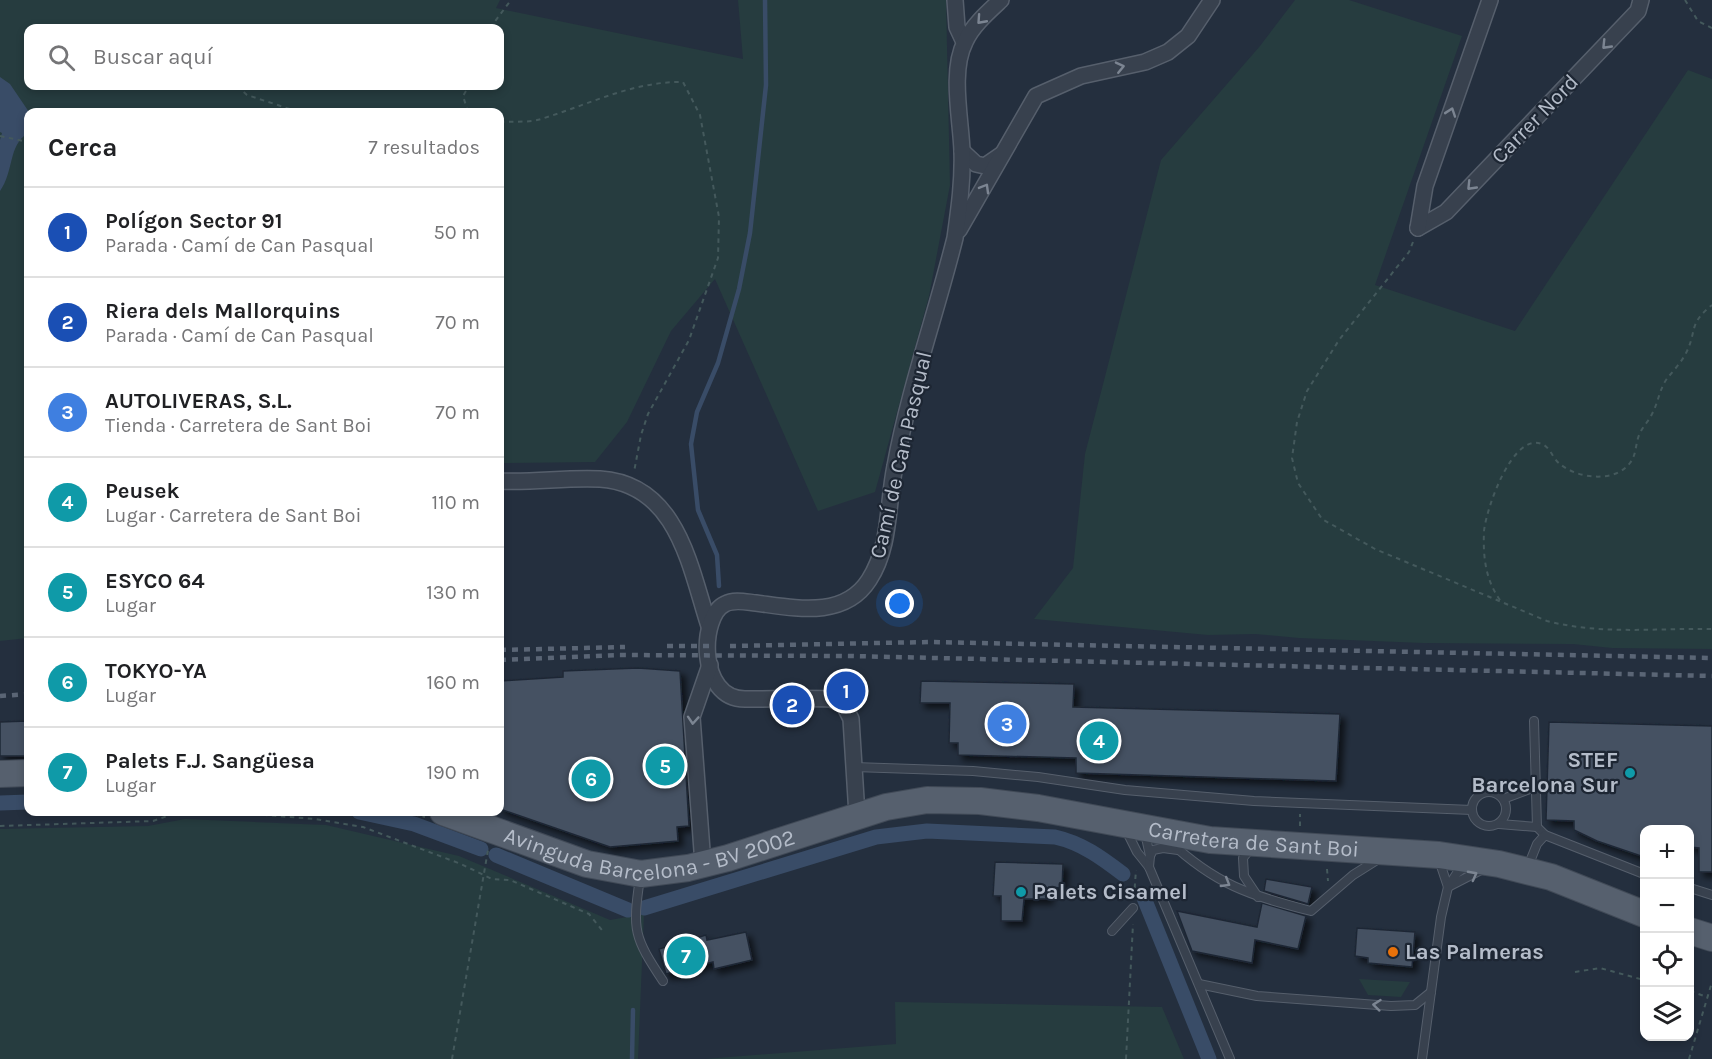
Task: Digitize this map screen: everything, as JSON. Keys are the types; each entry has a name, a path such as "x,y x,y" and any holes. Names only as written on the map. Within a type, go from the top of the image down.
{"main road":[{"path":"0,774 24,773"},
{"name":"Carretera de Sant Boi","path":"856,815 927,800 972,800 1038,808 1141,834 1254,845 1439,855 1526,871 1579,888 1640,912"},
{"name":"Avinguda Barcelona - BV 2002","path":"455,816 587,864 641,873 704,864 779,842 856,815"},
{"path":"1694,932 1712,938"}],"street":[{"path":"955,0 957,27 964,42"},
{"path":"955,238 961,200 959,67 964,42 1000,0"},
{"path":"955,238 1036,96 1081,76 1145,62 1168,52 1188,36 1212,0"},
{"path":"1418,228 1425,186 1491,0"},
{"name":"Carrer Nord","path":"1418,228 1446,212 1638,11 1641,0"},
{"path":"962,151 976,164 985,166 992,163 1007,149"},
{"name":"Camí de Can Pasqual","path":"709,626 715,613 725,603 742,602 799,608 828,608 854,597 869,581 884,546 895,467 955,238"},
{"path":"504,481 536,483 599,479 630,486 656,504 676,530 688,554 709,626 710,664 718,688 731,697 831,699 844,705 851,719 856,815"},
{"path":"704,864 692,717 710,664"}],"lane":[{"path":"1534,721 1537,827"},
{"path":"854,767 974,771 1038,777 1125,790 1254,801 1472,810"},
{"path":"1503,799 1535,787"},
{"path":"1499,824 1506,815 1503,799 1494,793 1484,793 1475,800 1472,810 1473,816 1481,825 1537,827 1545,835 1640,872"},
{"path":"1141,834 1178,850 1231,887 1258,897 1311,911 1353,875 1391,852"},
{"path":"1141,834 1150,856"},
{"path":"1141,834 1149,867 1230,1059"},
{"path":"1526,871 1536,844 1545,835"},
{"path":"1254,845 1244,858 1244,876 1258,897"},
{"path":"1149,867 1153,850 1163,848 1178,850"},
{"path":"1439,855 1439,862 1448,887"},
{"path":"1448,887 1459,883 1487,862"},
{"path":"1422,1059 1448,887 1457,873 1487,862"},
{"path":"641,873 636,913 638,942 663,981"},
{"path":"1694,890 1712,895"},
{"path":"1112,931 1133,908"},
{"path":"1198,984 1257,996 1392,1006 1415,1005 1431,992"}],"path":[{"path":"493,24 511,0"},
{"path":"1685,0 1698,21 1712,28"},
{"path":"504,122 538,120 594,99 666,81 683,82 700,115 719,217 718,258 689,340 648,414 630,486"},
{"path":"241,90 247,95 287,108"},
{"path":"467,90 463,96 467,108"},
{"path":"0,136 24,141"},
{"path":"1418,228 1409,252 1339,340 1307,392 1297,422 1292,458 1298,483 1322,519 1375,549 1546,621 1574,628 1712,629"},
{"path":"1500,600 1488,583 1485,526 1494,494 1510,462 1524,448 1538,443 1546,446 1560,465 1590,476 1609,476 1625,468 1635,453 1640,432 1652,414 1660,390 1687,353 1695,321 1712,305"},
{"path":"1301,802 1300,828 1309,829"},
{"path":"0,826 153,821 167,816"},
{"path":"277,816 315,819 363,827 461,864 492,879 510,880 589,914 602,930"},
{"path":"452,1059 482,875 492,829"},
{"path":"1126,1059 1133,908 1141,834"},
{"path":"1575,972 1600,968 1640,979"},
{"path":"1689,1059 1712,982"},
{"path":"1694,993 1707,997"}],"green space":[{"path":"0,0 500,0 496,8 743,59 738,0 946,0 950,185 929,296 875,492 818,511 715,279 671,331 627,422 595,462 504,463 504,108 24,108 24,638 0,641"},
{"path":"1295,0 1349,0 1462,36 1375,285 1515,331 1688,70 1712,79 1712,649 1612,648 1573,644 1423,643 1255,634 1208,635 1034,619 1073,568 1085,454 1161,160 1260,46"},
{"path":"185,819 326,825 459,856 610,920 644,914 638,1059 0,1059 0,829 148,826"},
{"path":"1359,979 1410,982 1401,997 1368,995"},
{"path":"895,1002 1162,1007 1184,1059 705,1059 896,1044"}],"water":[{"path":"0,77 10,84 26,108 24,108 24,136 17,144 0,191 2,133 0,132"}],"building":[{"path":"638,668 680,671 689,826 677,827 678,841 610,847 504,810 504,681 563,677 563,671"},
{"path":"921,681 1074,684 1073,707 1340,714 1336,781 1076,773 1076,758 958,755 958,743 949,743 950,703 920,703"},
{"path":"24,721 24,756 0,756 0,722"},
{"name":"STEF Barcelona Sur","path":"1549,722 1712,726 1712,872 1699,872 1699,848 1694,848 1694,825 1640,825 1640,856 1597,841 1574,830 1574,821 1546,820"},
{"name":"Palets Cisamel","path":"995,862 1063,864 1062,888 1049,887 1048,899 1024,899 1022,921 1001,921 1001,896 993,896"},
{"path":"1266,879 1312,887 1308,904 1264,891"},
{"path":"1262,903 1306,916 1298,949 1255,940 1252,963 1192,951 1177,911 1257,927"},
{"path":"1357,928 1415,932 1412,967 1368,963 1368,958 1355,956"},
{"path":"746,932 752,960 714,969 713,962 666,974 659,949 706,935 707,940"}],"waterway":[{"path":"719,586 717,555 698,510 691,444 697,412 718,363 739,289 750,233 766,85 765,0"},
{"path":"0,803 24,802"},
{"path":"377,816 414,824 481,849"},
{"path":"644,908 876,837 927,831 1055,837 1083,847 1123,874"},
{"path":"496,855 628,910"},
{"path":"1144,898 1209,1059"},
{"path":"632,1059 633,1010"}],"railway":[{"path":"730,646 929,642 1712,658"},
{"path":"667,646 709,646"},
{"path":"504,650 625,647"},
{"path":"504,660 617,655 850,656 1712,676"},
{"path":"0,696 24,694"}],"place":[{"name":"Polígon Sector 91","path":"846,691"},
{"name":"Riera dels Mallorquins","path":"792,705"},
{"name":"AUTOLIVERAS, S.L.","path":"1007,724"},
{"name":"Peusek","path":"1099,741"},
{"name":"ESYCO 64","path":"665,766"},
{"name":"STEF Barcelona Sur","path":"1630,773"},
{"name":"TOKYO-YA","path":"591,779"},
{"name":"Palets Cisamel","path":"1021,892"},
{"name":"Las Palmeras","path":"1393,952"},
{"name":"Palets F.J. Sangüesa","path":"686,956"}]}
